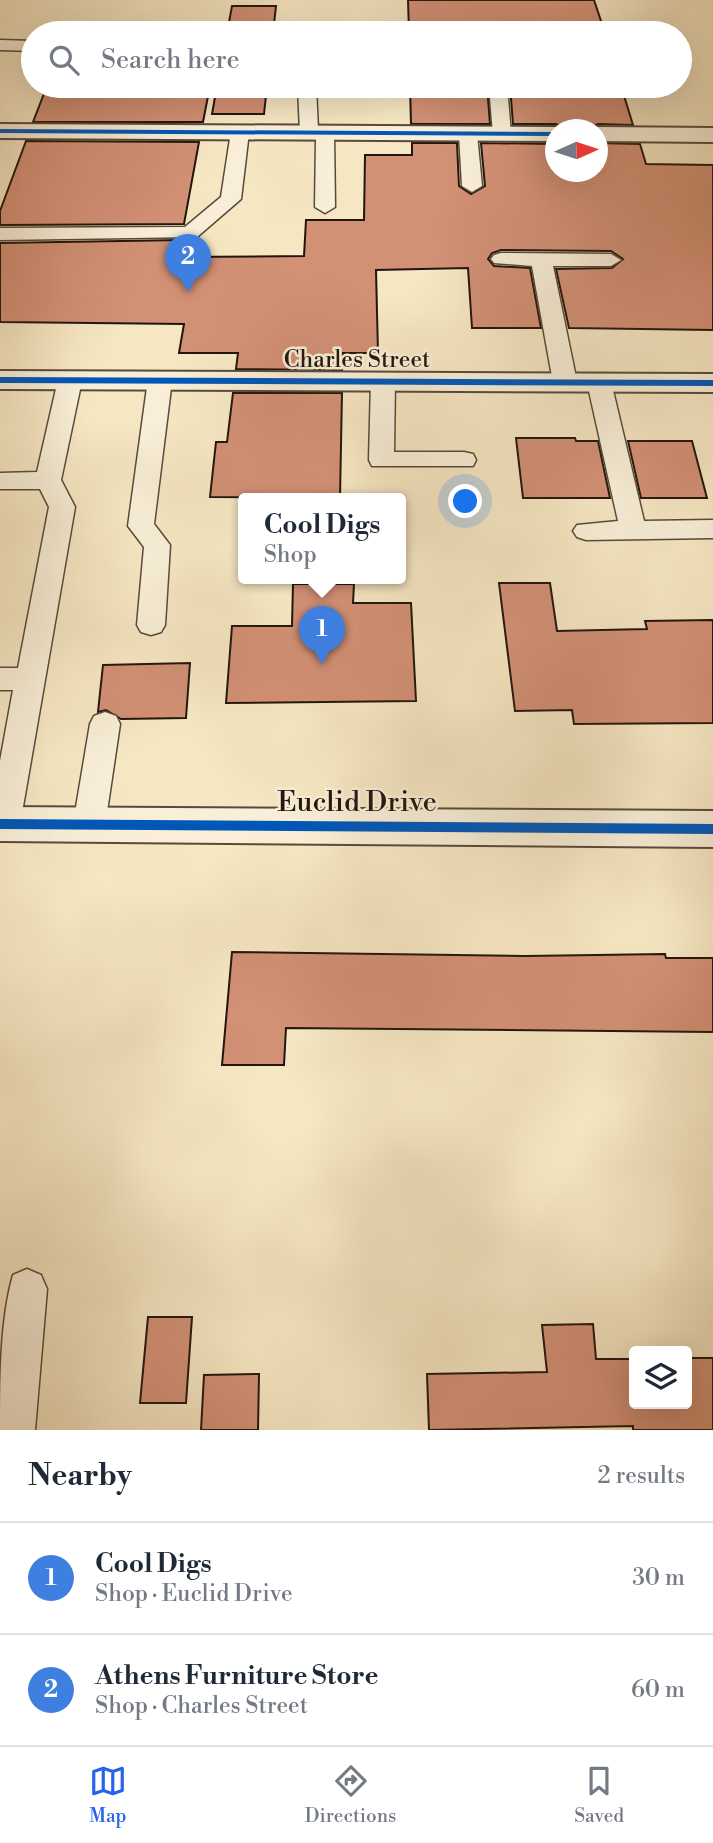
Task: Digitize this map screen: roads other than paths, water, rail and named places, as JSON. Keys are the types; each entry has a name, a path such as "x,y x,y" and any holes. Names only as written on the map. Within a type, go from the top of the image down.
{"street":[{"path":"0,131 545,134"},
{"path":"608,134 713,135"},
{"name":"Charles Street","path":"0,380 713,383"},
{"name":"Euclid Drive","path":"2,824 713,829"}],"lane":[{"path":"0,45 21,46"},
{"path":"310,98 317,133 325,207"},
{"path":"499,98 502,134"},
{"path":"0,234 190,233 231,199 240,132"},
{"path":"468,134 472,186"},
{"path":"501,259 611,260"},
{"path":"541,259 565,382"},
{"path":"2,824 15,679 62,507 48,480 70,380"},
{"path":"151,625 157,545 141,526 160,380"},
{"path":"383,381 381,460 464,460"},
{"path":"599,382 633,530"},
{"path":"0,481 48,480"},
{"path":"586,531 713,529"},
{"path":"89,824 105,724"},
{"path":"13,1430 27,1289"}],"place":[{"name":"Athens Furniture Store","path":"188,292"},
{"name":"Cool Digs","path":"322,664"}]}
